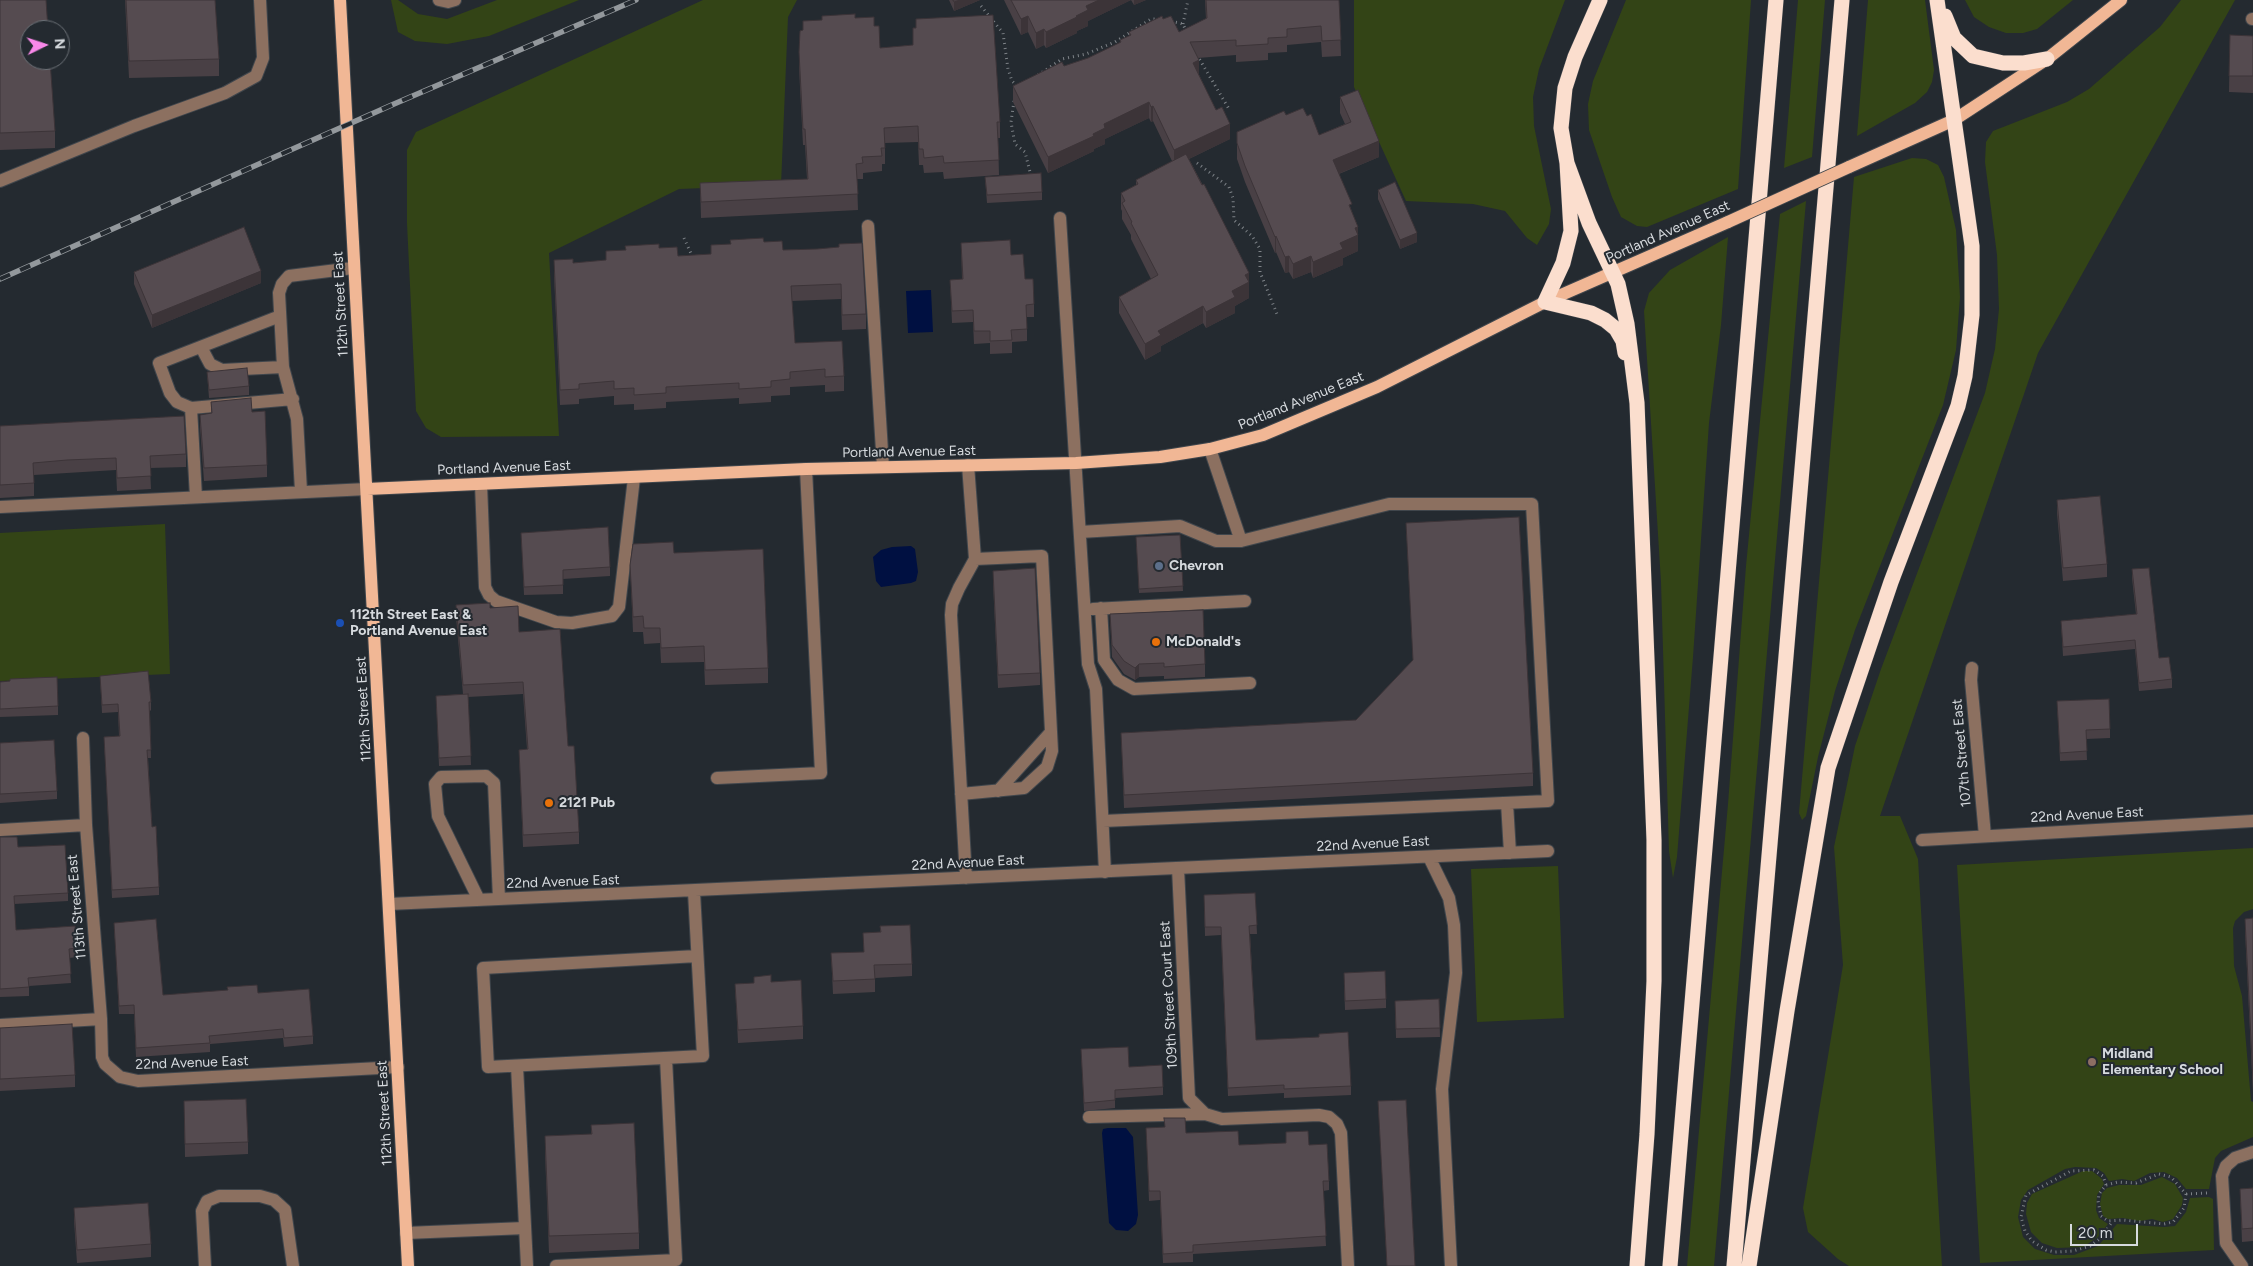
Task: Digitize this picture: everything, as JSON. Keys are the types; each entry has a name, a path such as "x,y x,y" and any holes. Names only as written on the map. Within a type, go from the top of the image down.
{"highway":[{"path":"1600,0 1575,57 1566,88 1562,128 1567,163 1571,231 1563,263 1545,302 1591,312 1616,329 1623,341 1636,403"},
{"path":"1670,1266 1776,0"},
{"path":"1734,1266 1842,0"},
{"path":"1938,0 1954,38 1974,56 2003,63 2024,64 2047,58"},
{"path":"1749,1266 1787,1011 1828,768 1891,582 1958,406 1965,376 1972,315 1972,246 1938,0"},
{"path":"1567,163 1590,223 1613,273 1627,324 1636,403 1654,840 1654,981 1647,1134 1637,1266"}],"main road":[{"name":"112th Street East","path":"340,0 408,1266"},
{"name":"Portland Avenue East","path":"367,489 806,469 1076,463 1160,457 1210,449 1271,432 1377,387 1545,302 1954,120 2047,58 2122,0"}],"street":[{"path":"0,181 134,126 225,93 256,76 263,58 260,0"},
{"path":"439,0 448,2 455,0"},
{"path":"1060,218 1088,664 1096,689 1105,872"},
{"path":"868,226 883,467"},
{"path":"301,492 297,419 283,367 280,316 282,284 289,276 353,268"},
{"path":"280,316 159,363 170,393 177,402 191,408 293,400"},
{"path":"201,347 210,364 222,370 283,367"},
{"path":"191,408 196,497"},
{"path":"1210,449 1242,541"},
{"path":"966,878 951,615 952,604 958,588 975,559 968,466"},
{"path":"717,778 821,773 806,469"},
{"path":"481,484 485,588 489,595 496,601 556,622 572,623 612,616 619,607 634,478"},
{"path":"0,507 367,489"},
{"path":"1080,532 1180,526 1216,541 1242,541 1389,504 1532,504 1548,801 1103,821"},
{"path":"961,794 1024,788 1048,767 1052,751 1042,556 975,559"},
{"path":"1085,609 1245,600"},
{"path":"1101,608 1104,660 1118,680 1134,689 1250,684"},
{"name":"107th Street East","path":"1972,668 1971,680 1985,836"},
{"path":"998,791 1051,732"},
{"name":"113th Street East","path":"83,738 86,826 101,1019 102,1058 111,1070"},
{"path":"479,900 438,816 435,784 442,777 486,776 494,783 499,899"},
{"path":"1507,802 1510,853"},
{"name":"22nd Avenue East","path":"1922,840 2253,821"},
{"path":"0,830 86,826"},
{"name":"22nd Avenue East","path":"389,904 694,892 1548,851"},
{"path":"1429,857 1449,898 1454,925 1456,980 1442,1090 1452,1266"},
{"name":"109th Street Court East","path":"1178,868 1189,1098 1205,1114"},
{"path":"694,892 703,1056 488,1067 482,968 697,956"},
{"path":"0,1025 101,1019"},
{"path":"556,1266 676,1260 666,1058"},
{"path":"517,1066 527,1266"},
{"name":"22nd Avenue East","path":"111,1070 120,1077 138,1081 398,1068"},
{"path":"1089,1116 1205,1114 1222,1120 1319,1115 1329,1117 1337,1124 1341,1133 1348,1266"},
{"path":"2242,1266 2226,1242 2222,1176 2226,1166 2235,1158 2253,1152"},
{"path":"205,1266 202,1212 207,1201 219,1196 260,1196 274,1200 285,1210 293,1266"},
{"path":"406,1233 526,1228"}],"path":[{"path":"1188,0 1183,24 1190,39"},
{"path":"981,6 1002,33 1012,81 1020,89 1026,86"},
{"path":"1036,76 1062,59 1086,54 1115,42 1151,19 1164,19 1183,24"},
{"path":"1193,47 1229,109"},
{"path":"1016,97 1013,104 1011,122 1016,144 1025,152 1032,177"},
{"path":"1197,164 1230,187 1233,198 1234,220 1252,236 1260,249 1260,272 1277,314"},
{"path":"684,238 696,264"},
{"path":"2106,1185 2103,1176 2094,1170 2071,1170 2026,1195 2021,1218 2025,1231 2032,1241 2046,1250 2054,1252 2073,1251 2090,1246 2101,1238 2112,1222"},
{"path":"2159,1174 2171,1177 2186,1194 2184,1208 2174,1222 2164,1224 2124,1220 2112,1222 2104,1220 2098,1210 2099,1194 2106,1185 2118,1182 2136,1183 2159,1174"}],"green space":[{"path":"391,0 398,0 418,14 447,19 497,0 579,0 489,36 447,44 415,41 398,32"},
{"path":"703,0 797,0 788,17 781,185 679,189 549,253 559,436 441,437 426,428 416,411 407,223 407,150 416,132"},
{"path":"1354,0 1565,0 1539,69 1533,97 1534,126 1551,209 1549,224 1537,245 1527,238 1505,211 1473,204 1406,201 1354,87"},
{"path":"1626,0 1751,0 1738,189 1647,227 1637,226 1621,217 1612,197 1589,130 1588,104 1593,81"},
{"path":"1798,0 1825,0 1812,157 1784,168"},
{"path":"1868,0 1925,0 1934,70 1932,82 1927,92 1915,103 1857,136"},
{"path":"1965,0 2073,0 2037,29 2023,33 2006,33 1989,27 1974,17"},
{"path":"2181,0 2235,0 2038,353 1880,816 1900,816 1918,859 1942,1266 1849,1266 1838,1259 1808,1232 1803,1208 1843,965 1834,847 1855,746 1881,669 1985,393 1995,349 1999,309 1997,255 1985,162 1986,142 1993,131 2067,102 2089,89 2160,27"},
{"path":"1912,158 1926,159 1938,165 1944,177 1956,230 1960,297 1956,350 1943,405 1855,630 1835,691 1818,757 1806,816 1802,820 1799,813 1854,177"},
{"path":"1806,201 1714,1266 1687,1266 1728,804 1746,566 1780,214"},
{"path":"1728,237 1721,325 1709,423 1693,657 1677,857 1673,878 1669,851 1661,582 1644,311 1649,293 1670,270"},
{"path":"165,524 170,674 0,681 0,533"},
{"name":"Midland Elementary School","path":"2253,848 2253,909 2244,912 2235,921 2233,928 2234,966 2242,996 2251,1101 2253,1102 2253,1137 2221,1151 2215,1158 2209,1189 2186,1189 2177,1178 2164,1172 2150,1173 2134,1181 2122,1179 2109,1181 2104,1173 2096,1168 2075,1167 2065,1169 2028,1190 2021,1200 2018,1217 2023,1237 2035,1249 2054,1255 2074,1255 2098,1246 2117,1224 2175,1226 2186,1212 2190,1198 2209,1197 2213,1199 2214,1250 1980,1263 1957,865"},
{"path":"1558,866 1564,1018 1477,1022 1471,869"},
{"path":"2083,1171 2092,1171 2102,1179 2104,1184 2097,1195 2096,1210 2099,1218 2108,1224 2098,1237 2083,1247 2057,1248 2042,1243 2031,1232 2026,1214 2027,1203 2032,1194"},
{"path":"2162,1177 2175,1184 2183,1198 2182,1205 2173,1219 2163,1222 2152,1219 2140,1221 2123,1218 2108,1219 2103,1216 2100,1204 2102,1193 2107,1188 2119,1185 2141,1185"}],"shaded area":[{"path":"931,290 933,332 908,333 906,291"},
{"path":"911,546 915,549 918,572 916,581 881,587 876,581 873,557 881,550 892,547"},
{"path":"1126,1128 1133,1137 1138,1215 1136,1224 1128,1231 1116,1230 1109,1223 1102,1133 1103,1129"}],"building":[{"path":"0,0 46,0 47,20 20,20 20,70 51,70 55,131 0,133"},
{"path":"126,0 215,0 219,59 129,61"},
{"path":"1011,0 1099,0 1086,6 1088,10 1077,17 1046,32 1044,29 1036,33 1028,16 1021,19"},
{"path":"1206,0 1339,0 1341,40 1322,41 1321,26 1287,29 1287,37 1268,38 1268,44 1236,46 1236,40 1190,42 1199,60 1193,63 1216,110 1222,107 1230,124 1174,150 1153,106 1151,107 1149,102 1104,124 1105,128 1093,134 1094,136 1048,157 1013,86 1062,62 1064,66 1088,58 1121,42 1120,40 1131,35 1129,32 1162,16 1163,19 1171,16 1179,32 1207,18"},
{"path":"855,14 855,18 874,17 874,26 879,26 880,48 913,45 913,28 916,28 916,19 993,15 1000,122 997,122 999,160 944,163 943,156 924,158 923,149 919,149 918,126 884,128 885,148 881,148 882,156 862,157 863,163 856,164 858,194 701,202 700,183 808,179 805,129 803,129 799,52 800,31 803,30 803,21 822,20 822,16"},
{"path":"2230,35 2253,36 2253,76 2229,76"},
{"path":"1358,90 1379,141 1333,160 1352,204 1349,205 1358,227 1355,228 1358,235 1340,243 1343,249 1313,262 1311,256 1293,264 1289,256 1285,257 1275,237 1245,166 1237,143 1237,132 1284,111 1286,115 1303,108 1307,116 1311,114 1319,135 1351,122 1340,97"},
{"path":"1186,154 1202,185 1204,184 1249,273 1245,275 1249,282 1232,291 1235,297 1206,312 1203,306 1158,331 1161,335 1145,344 1119,297 1158,275 1131,223 1122,203 1125,201 1121,193 1138,184 1136,180"},
{"path":"1041,173 1042,192 987,195 985,177"},
{"path":"1395,182 1417,233 1400,240 1378,190"},
{"path":"244,227 261,271 152,315 134,272"},
{"path":"763,238 764,242 782,241 783,250 817,249 839,247 839,244 862,243 866,314 842,315 841,284 791,286 795,343 842,341 844,376 825,377 825,369 790,372 790,379 771,381 771,387 739,389 739,383 666,387 666,393 634,395 634,388 614,389 614,381 579,384 579,389 560,390 554,260 573,259 573,263 606,260 606,251 626,250 625,246 659,244 659,248 677,247 678,256 711,254 711,245 731,244 730,240"},
{"path":"1010,240 1011,255 1023,254 1025,279 1033,279 1034,304 1026,305 1027,329 1011,330 1012,340 990,341 990,331 974,331 973,310 952,311 950,280 963,279 961,243"},
{"path":"247,368 249,386 209,390 207,372"},
{"path":"251,398 252,412 265,411 267,465 204,468 200,415 212,413 211,402"},
{"path":"184,416 186,454 150,456 151,476 117,478 116,458 67,460 33,463 34,483 0,485 0,426"},
{"path":"2100,496 2107,564 2063,568 2057,500"},
{"path":"1519,517 1533,773 1124,795 1121,733 1356,720 1413,660 1406,523"},
{"path":"608,527 610,567 563,570 563,585 524,587 521,533"},
{"name":"Chevron","path":"1180,535 1183,586 1139,589 1136,537"},
{"path":"673,542 674,553 763,549 768,668 705,670 704,646 661,648 660,628 644,628 643,616 633,617 630,565 633,544"},
{"path":"1035,568 1040,673 998,675 993,571"},
{"path":"2149,568 2159,658 2169,657 2172,679 2139,683 2135,640 2063,647 2061,621 2137,614 2132,569"},
{"path":"490,603 490,608 518,606 519,632 560,629 568,746 574,746 579,832 523,835 519,750 528,749 523,682 463,685 456,605"},
{"name":"McDonald's","path":"1203,610 1205,664 1164,667 1164,663 1139,664 1135,668 1124,661 1112,645 1110,614"},
{"path":"148,671 151,702 149,702 151,750 147,750 152,827 156,826 159,887 112,890 104,737 120,736 118,704 102,705 100,676"},
{"path":"57,677 58,706 0,709 0,682 10,681 10,679"},
{"path":"468,694 471,756 439,758 436,696"},
{"path":"2109,699 2110,729 2086,730 2087,751 2060,753 2057,701"},
{"path":"54,740 57,791 0,794 0,743"},
{"path":"0,837 17,837 18,847 65,845 68,893 14,896 16,930 75,926 77,948 69,949 71,974 28,978 29,987 0,989"},
{"path":"1255,893 1257,925 1249,926 1256,1040 1319,1037 1319,1034 1348,1032 1351,1086 1284,1089 1284,1085 1228,1088 1221,927 1205,927 1204,895"},
{"path":"2253,918 2253,1080 2245,919"},
{"path":"156,919 163,995 228,990 227,987 257,985 258,993 309,989 313,1036 284,1038 283,1029 209,1036 210,1043 136,1048 134,1005 119,1006 114,923"},
{"path":"910,925 912,964 874,965 875,979 833,981 831,953 864,952 863,933 881,932 880,926"},
{"path":"1385,971 1386,999 1345,1001 1344,973"},
{"path":"771,975 771,982 801,980 803,1026 738,1030 735,984 754,983 754,977"},
{"path":"1439,999 1440,1028 1396,1029 1395,1001"},
{"path":"72,1024 75,1075 0,1079 0,1028"},
{"path":"1128,1047 1129,1067 1162,1065 1163,1087 1115,1090 1115,1100 1084,1103 1081,1049"},
{"path":"246,1099 248,1142 185,1144 184,1101"},
{"path":"1406,1100 1415,1266 1387,1266 1378,1101"},
{"path":"1164,1118 1185,1118 1186,1133 1238,1131 1239,1145 1286,1143 1286,1132 1308,1131 1309,1145 1327,1144 1329,1181 1323,1181 1326,1236 1193,1245 1193,1252 1163,1254 1160,1191 1149,1191 1146,1128 1165,1127"},
{"path":"634,1123 639,1233 549,1236 545,1136 592,1134 591,1125"},
{"path":"2253,1188 2253,1228 2242,1229 2240,1189"},
{"path":"148,1203 151,1244 77,1250 74,1208"}],"railway":[{"path":"0,279 394,104 636,0"}],"place":[{"name":"Chevron","path":"1159,566"},
{"name":"112th Street East & Portland Avenue East","path":"340,623"},
{"name":"McDonald's","path":"1156,642"},
{"name":"2121 Pub","path":"549,803"},
{"name":"Midland Elementary School","path":"2092,1062"}]}
